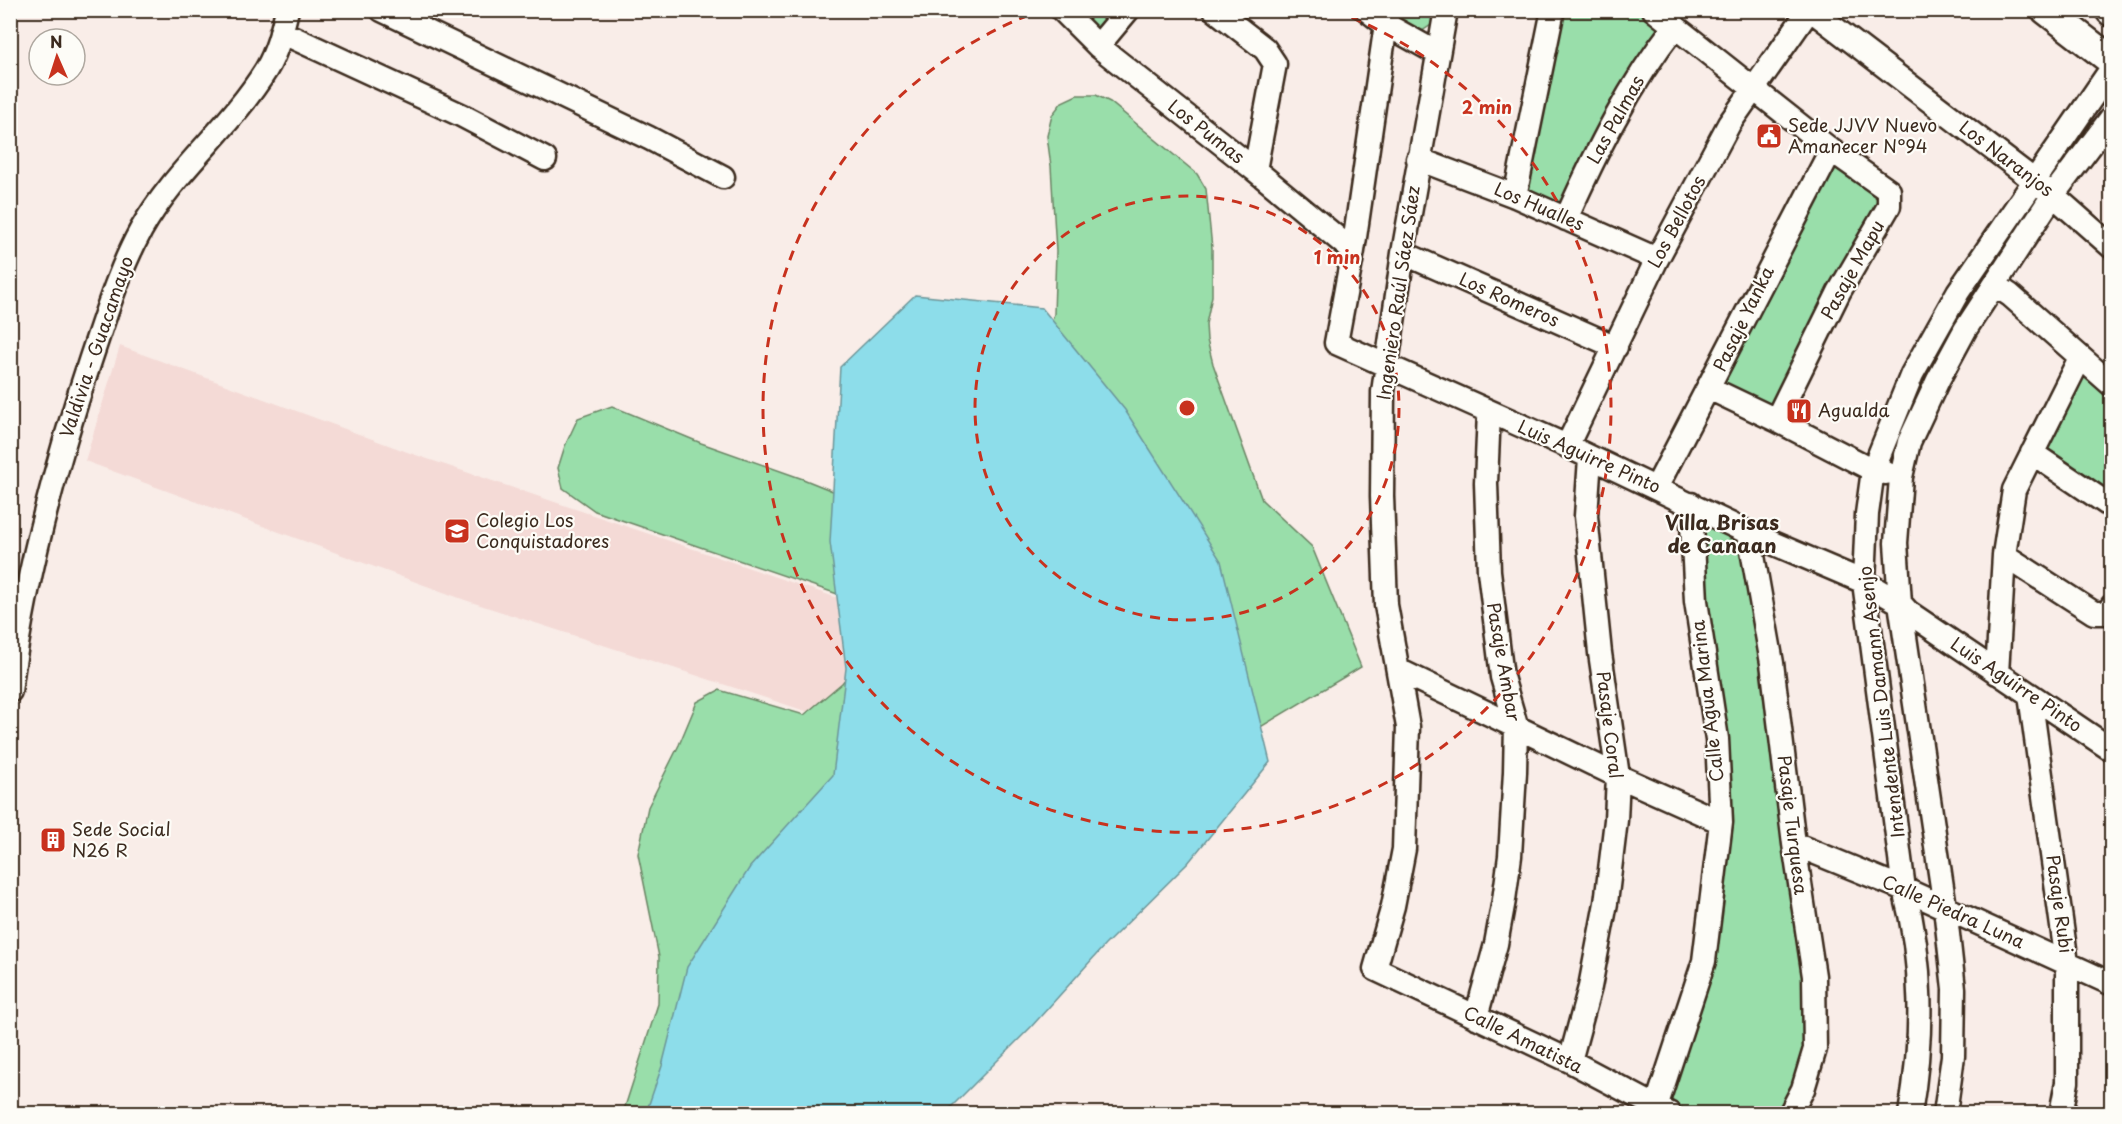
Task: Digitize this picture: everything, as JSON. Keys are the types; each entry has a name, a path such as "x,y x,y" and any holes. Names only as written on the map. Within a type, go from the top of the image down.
{"main road":[{"path":"2046,10 2112,62"}],"street":[{"path":"382,10 649,138 723,177"},
{"name":"Los Pumas","path":"1062,10 1098,46 1353,250"},
{"path":"1098,46 1128,10"},
{"path":"1215,10 1265,49 1275,64 1255,170"},
{"name":"Ingeniero Raúl Sáez Sáez","path":"1375,969 1393,906 1404,849 1408,727 1386,605 1382,507 1383,392 1402,253 1446,10"},
{"path":"1515,196 1553,10"},
{"name":"Pasaje Mapu","path":"1654,10 1831,150 1889,191 1889,206 1839,292 1776,420"},
{"name":"Los Bellotos","path":"1567,446 1657,259 1729,124 1810,10"},
{"name":"Los Naranjos","path":"1810,10 2053,195 2112,247"},
{"path":"1353,250 1380,15 1437,53"},
{"path":"284,21 545,159"},
{"name":"Valdivia - Guacamayo","path":"10,691 20,627 47,499 64,435 120,273 141,230 164,194 240,105 266,70 284,21"},
{"name":"Las Palmas","path":"1566,219 1604,139 1649,60 1675,26"},
{"name":"Intendente Luis Damann Asenjo","path":"1910,1113 1918,1054 1920,999 1914,926 1904,889 1864,582 1873,470 1912,374 1958,292 2112,68"},
{"name":"Intendente Luis Damann Asenjo","path":"1945,1113 1953,1056 1952,966 1900,603 1896,543 1901,477 1909,442 1965,330 2053,195 2112,117"},
{"name":"Pasaje Yanka","path":"1656,488 1831,150"},
{"name":"Los Hualles","path":"1418,159 1515,196 1657,259"},
{"name":"Luis Aguirre Pinto","path":"1353,250 1336,343 1567,446 1749,533 1864,582 1900,603 1908,612 2112,750"},
{"name":"Los Romeros","path":"1402,253 1616,347"},
{"path":"1995,285 2010,295 2112,385"},
{"path":"1997,673 2004,555 2014,490 2080,358"},
{"path":"1709,388 1873,470 1901,477"},
{"name":"Pasaje Ambar","path":"1476,1017 1496,944 1510,855 1514,813 1516,725 1502,677 1489,571 1486,483 1489,412"},
{"path":"2032,453 2112,507"},
{"name":"Pasaje Coral","path":"1570,1061 1590,987 1606,903 1616,820 1618,776 1600,653 1586,516 1590,458"},
{"name":"Calle Agua Marina","path":"1663,1110 1704,961 1721,822 1717,739 1696,601 1691,504"},
{"name":"Pasaje Turquesa","path":"1749,533 1772,663 1794,844 1814,976 1815,1049 1803,1089 1790,1113"},
{"path":"2004,555 2094,613 2108,613 2112,606"},
{"path":"1398,670 1618,776 1721,822"},
{"name":"Pasaje Rubi","path":"2030,695 2067,963 2067,1082 2061,1113"},
{"name":"Calle Piedra Luna","path":"1794,844 1945,907 2112,984"},
{"name":"Calle Amatista","path":"1375,969 1570,1061 1663,1110"}],"shaded area":[{"name":"Colegio Los Conquistadores","path":"120,346 410,453 882,613 827,718 465,600 85,461"}],"green space":[{"path":"1068,11 1119,11 1101,31 1095,31"},
{"path":"1395,11 1433,11 1431,25 1422,31 1394,15"},
{"path":"1557,11 1642,11 1662,26 1562,207 1522,190"},
{"path":"1077,95 1096,95 1110,102 1197,174 1206,189 1212,248 1212,296 1206,324 1213,364 1262,500 1312,547 1361,667 1242,738 853,1113 623,1113 658,1004 659,957 638,854 648,807 679,745 697,702 719,690 804,715 842,683 861,660 887,611 595,511 563,488 558,468 565,446 578,418 612,406 701,443 803,479 880,510 1040,357 1054,314 1056,251 1047,136 1052,115 1062,102"},
{"path":"1837,160 1885,192 1774,412 1724,389 1720,379"},
{"path":"2088,371 2111,392 2111,501 2037,450 2079,372"},
{"path":"1711,523 1737,534 1743,543 1763,665 1807,983 1810,1043 1782,1113 1693,1113 1668,1101 1711,970 1727,739 1707,600 1701,529"}],"water":[{"path":"915,295 1042,308 1125,410 1221,561 1270,762 1188,863 1105,945 1031,1027 945,1113 646,1113 662,1066 687,967 750,867 833,775 846,668 830,542 840,367"}],"place":[{"name":"Sede JJVV Nuevo Amanecer N°94","path":"1769,136"},
{"name":"Agualda","path":"1799,411"},
{"name":"Colegio Los Conquistadores","path":"457,531"},
{"name":"Sede Social N26 R","path":"53,840"}],"district":[{"name":"Villa Brisas de Canaan","path":"1722,534"}]}
